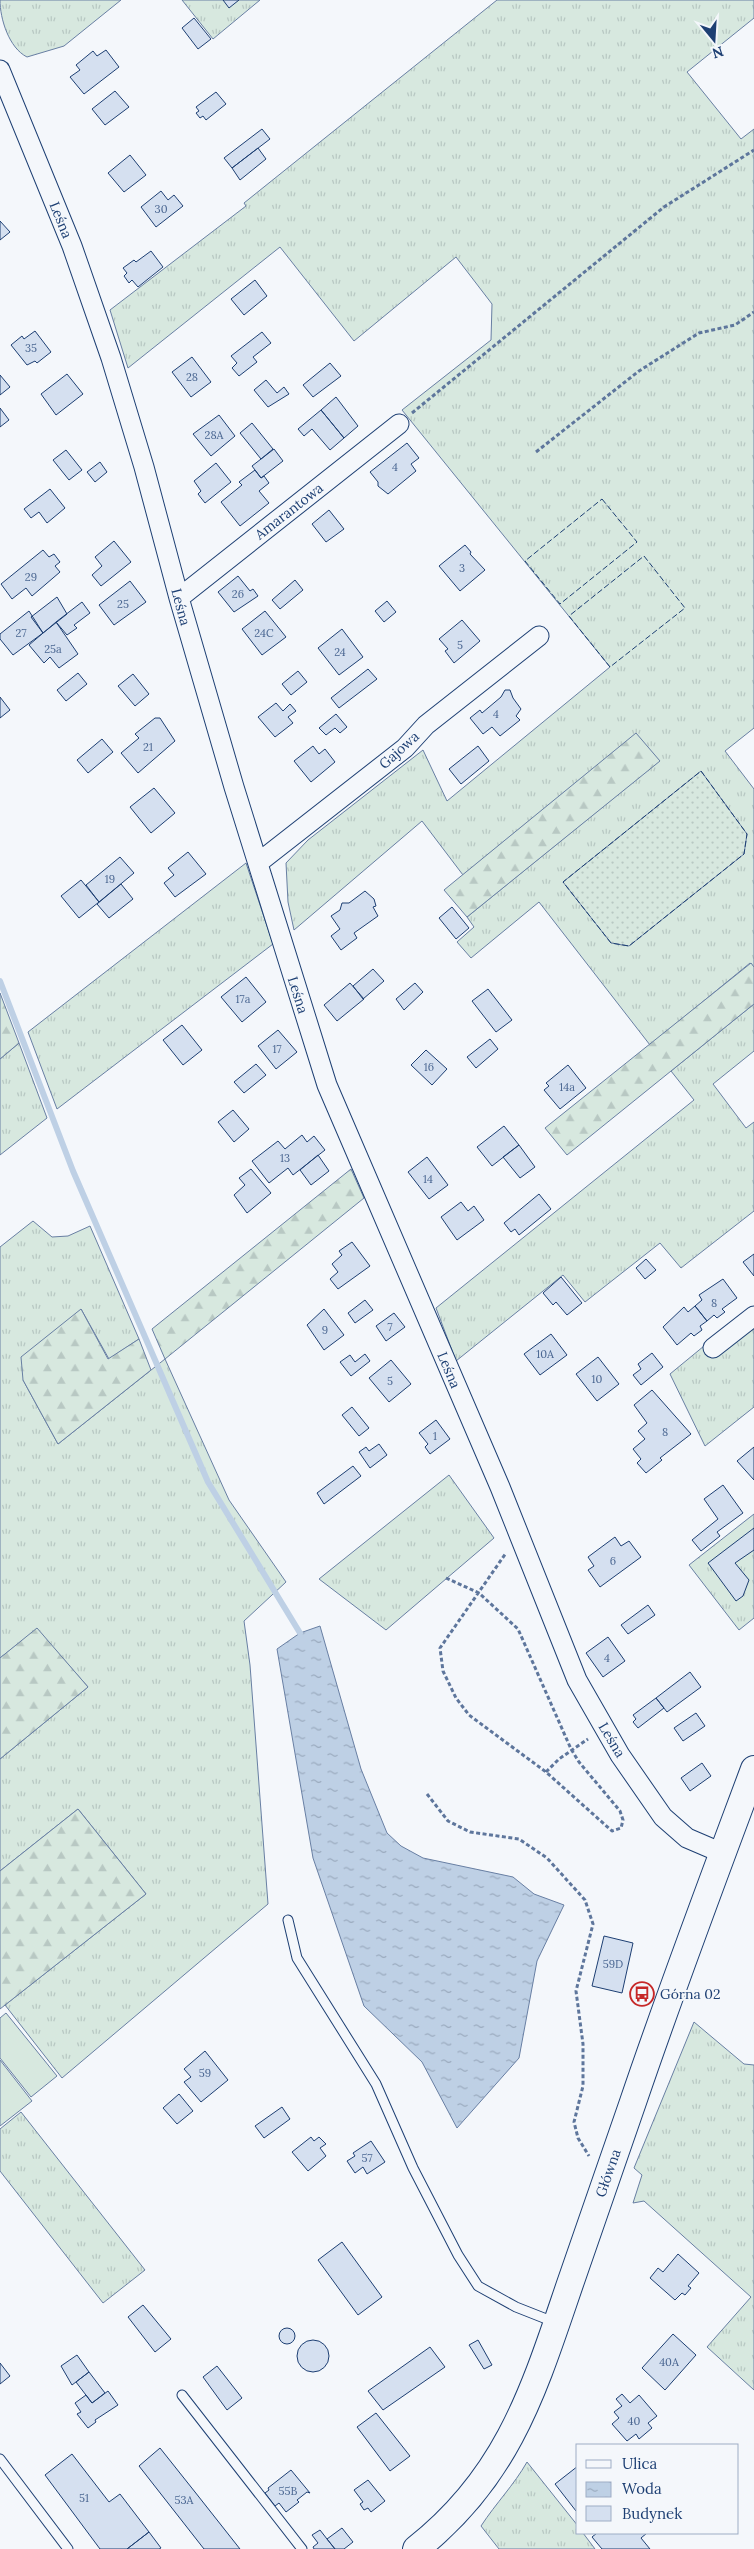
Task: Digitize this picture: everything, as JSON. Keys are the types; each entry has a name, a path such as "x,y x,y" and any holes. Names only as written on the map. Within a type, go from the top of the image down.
{"main road":[{"name":"Główna","path":"416,2549 468,2501 500,2457 524,2410 557,2323 609,2170 722,1853 754,1769"}],"street":[{"name":"Leśna","path":"0,70 72,246 111,358 144,467 179,598 234,788 327,1085 518,1534 571,1666 620,1755 668,1822 686,1838 722,1853"},
{"name":"Amarantowa","path":"179,598 399,424"},
{"name":"Gajowa","path":"258,863 405,748 426,725 539,636"},
{"path":"713,1348 754,1316"}],"lane":[{"path":"288,1920 297,1958 376,2084 413,2168 458,2255 478,2286 516,2307 557,2323"},
{"path":"182,2395 302,2549"},
{"path":"0,2459 68,2549"}],"path":[{"path":"399,424 664,207 754,150"},
{"path":"536,452 638,371 699,333 735,325 754,312"},
{"path":"446,1578 478,1593 518,1629 571,1749 578,1762 620,1811 623,1820 621,1828 612,1831 546,1772 469,1714 456,1698 443,1671 440,1648 478,1593 518,1534"},
{"path":"546,1772 571,1749 604,1728"},
{"path":"427,1794 448,1821 470,1832 519,1839 547,1858 585,1900 593,1924 576,1991 583,2044 583,2086 574,2122 578,2138 591,2160 609,2170"}],"green space":[{"path":"0,0 121,0 64,46 27,57 15,47 7,32 0,8"},
{"path":"182,0 260,0 213,39"},
{"path":"497,0 754,0 754,18 687,72 741,139 754,129 754,728 725,751 754,789 754,967 750,963 650,1045 539,902 471,958 457,942 474,927 467,917 659,761 636,734 463,875 422,821 294,930 288,902 286,863 308,840 423,750 447,801 610,667 402,410 491,340 492,304 456,257 354,341 280,247 128,368 110,310 246,206 244,203"},
{"path":"636,733 660,761 467,917 444,890"},
{"path":"701,771 747,834 744,854 629,946 611,943 563,882"},
{"path":"246,863 273,944 57,1109 28,1032"},
{"path":"751,963 754,967 754,1004 567,1155 545,1128"},
{"path":"0,993 19,1043 0,1059"},
{"path":"754,1004 754,1051 713,1084 746,1128 754,1122 754,1211 681,1268 660,1243 585,1302 563,1275 456,1361 436,1308 694,1100 671,1071"},
{"path":"19,1043 47,1118 0,1155 0,1059"},
{"path":"351,1169 364,1198 165,1359 152,1329"},
{"path":"33,1221 52,1237 68,1236 90,1226 139,1339 109,1359 81,1309 23,1380 58,1444 165,1359 229,1500 286,1582 244,1621 250,1665 268,1904 62,2078 5,2005 146,1894 78,1809 0,1871 0,1759 88,1687 37,1629 0,1658 0,1247"},
{"path":"81,1309 108,1359 139,1339 151,1370 58,1444 23,1380 21,1357"},
{"path":"754,1325 754,1407 705,1446 670,1374 704,1346 714,1357"},
{"path":"449,1475 494,1538 386,1630 319,1579"},
{"path":"754,1514 754,1618 739,1630 689,1565"},
{"path":"37,1628 88,1687 0,1759 0,1658"},
{"path":"78,1809 146,1894 0,2009 0,1871"},
{"path":"6,2013 57,2076 31,2097 0,2058 0,2018"},
{"path":"694,2022 744,2064 754,2065 754,2390 707,2347 751,2297 644,2201 633,2203 642,2175 634,2168"},
{"path":"0,2060 32,2101 0,2126"},
{"path":"21,2112 145,2270 103,2303 0,2171 0,2129"},
{"path":"527,2462 576,2523 576,2534 584,2534 595,2549 499,2549 481,2526"}],"water":[{"path":"320,1626 361,1769 387,1833 401,1846 423,1858 513,1877 534,1894 564,1905 537,1961 519,2058 457,2128 422,2062 364,2006 313,1858 277,1649 300,1633"}],"building":[{"path":"223,0 239,0 229,8"},
{"path":"194,18 211,39 198,49 182,28"},
{"path":"106,50 119,67 84,94 70,77 80,70 76,65 93,51 97,56"},
{"path":"115,91 129,107 105,125 92,109"},
{"path":"216,92 226,104 206,120 203,116 200,118 196,113 199,111 196,107"},
{"path":"262,129 270,139 232,168 224,158"},
{"path":"258,148 266,159 240,180 232,168"},
{"path":"130,155 146,175 124,192 108,173"},
{"path":"161,191 168,200 174,195 183,206 156,227 141,207"},
{"path":"0,221 10,232 0,240"},
{"path":"151,251 163,267 138,287 132,280 129,283 124,276 127,273 123,268 134,260 136,262"},
{"path":"255,280 267,296 244,315 231,299"},
{"path":"35,331 51,352 37,363 35,361 27,365 11,345 22,336 24,339"},
{"path":"262,332 271,343 253,357 257,362 239,376 232,368 237,363 231,356"},
{"path":"192,357 211,382 191,397 172,372"},
{"path":"330,363 341,376 313,397 303,385"},
{"path":"67,374 83,394 56,415 41,394"},
{"path":"0,375 10,387 0,395"},
{"path":"266,380 277,393 284,387 289,394 268,407 254,390"},
{"path":"336,397 358,426 344,438 321,410"},
{"path":"0,408 9,420 0,427"},
{"path":"321,410 344,438 330,450 312,429 304,436 298,429"},
{"path":"219,415 235,436 211,456 193,434"},
{"path":"252,423 273,449 261,459 240,433"},
{"path":"407,443 419,458 411,464 416,471 388,494 378,486 378,482 370,472"},
{"path":"274,449 283,461 261,478 252,466"},
{"path":"66,450 82,470 69,480 53,460"},
{"path":"100,462 107,472 95,482 87,472"},
{"path":"216,463 231,482 205,503 198,494 201,491 194,481"},
{"path":"255,470 261,478 264,476 269,483 259,491 269,503 240,526 221,502 242,485 239,482"},
{"path":"50,489 65,508 47,523 39,512 31,518 24,509"},
{"path":"329,510 344,529 326,542 312,524"},
{"path":"114,541 131,562 101,586 92,575 102,566 95,557"},
{"path":"465,545 471,552 470,554 485,570 460,591 439,566"},
{"path":"43,550 49,557 54,554 60,562 55,566 60,572 32,596 26,588 12,599 1,584"},
{"path":"238,576 250,591 253,589 258,596 234,612 218,592"},
{"path":"295,580 303,590 280,609 272,600"},
{"path":"130,581 146,602 114,625 99,605"},
{"path":"57,597 67,614 43,633 31,617"},
{"path":"387,601 396,612 384,622 375,611"},
{"path":"82,602 90,613 74,625 77,628 67,635 56,622"},
{"path":"29,611 43,633 13,655 0,639 0,634"},
{"path":"265,611 286,637 262,655 242,629"},
{"path":"462,620 480,641 454,663 445,651 448,649 439,639"},
{"path":"56,622 78,654 59,668 50,657 44,663 29,645"},
{"path":"342,629 363,657 339,675 318,648"},
{"path":"368,669 377,679 339,708 331,698"},
{"path":"298,671 307,682 291,695 282,684"},
{"path":"78,673 87,684 66,701 57,690"},
{"path":"133,674 149,694 135,706 118,686"},
{"path":"505,690 510,690 521,709 516,716 520,720 500,736 492,727 483,734 470,718 480,710 482,713 501,697"},
{"path":"0,697 10,710 0,718"},
{"path":"276,703 283,711 290,704 296,711 288,717 293,723 275,737 258,717"},
{"path":"336,714 347,727 340,733 335,728 326,735 319,728"},
{"path":"155,718 160,718 175,741 138,773 121,753 139,738 135,734"},
{"path":"102,739 113,752 88,773 77,760"},
{"path":"313,746 319,754 325,749 335,762 311,782 294,761"},
{"path":"478,746 489,761 461,784 449,769"},
{"path":"154,788 175,813 151,833 130,807"},
{"path":"188,852 206,874 175,897 164,883 174,875 168,868"},
{"path":"120,857 134,873 99,902 86,885"},
{"path":"81,880 99,902 79,918 61,896"},
{"path":"121,884 133,899 109,918 97,904"},
{"path":"365,891 374,899 376,906 373,907 378,916 354,933 357,938 341,950 331,936 340,929 331,916 340,910 342,903 349,903"},
{"path":"452,907 469,928 456,939 439,918"},
{"path":"373,969 384,981 363,999 353,986"},
{"path":"246,977 266,1002 242,1022 221,997"},
{"path":"350,983 364,999 337,1021 324,1005"},
{"path":"415,983 423,992 404,1010 396,999"},
{"path":"488,989 512,1020 496,1032 472,1001"},
{"path":"182,1025 202,1050 183,1065 163,1040"},
{"path":"278,1030 297,1052 276,1069 258,1046"},
{"path":"490,1039 498,1049 476,1068 467,1057"},
{"path":"426,1050 447,1069 432,1085 411,1065"},
{"path":"256,1064 266,1075 244,1093 234,1082"},
{"path":"568,1065 586,1088 560,1109 544,1090 549,1086 546,1083"},
{"path":"233,1110 249,1129 234,1142 218,1122"},
{"path":"504,1126 519,1145 492,1166 477,1147"},
{"path":"302,1135 307,1142 314,1136 325,1150 293,1175 288,1168 269,1183 252,1161 278,1141 285,1149"},
{"path":"519,1145 535,1167 520,1178 503,1157"},
{"path":"318,1155 329,1171 311,1185 300,1170"},
{"path":"427,1157 448,1185 429,1199 408,1172"},
{"path":"251,1169 271,1193 247,1213 234,1195 245,1185 239,1178"},
{"path":"539,1194 551,1209 519,1235 515,1229 511,1232 504,1223"},
{"path":"461,1202 468,1211 474,1206 484,1220 457,1240 441,1217"},
{"path":"352,1242 370,1266 338,1289 330,1279 338,1272 332,1264 342,1255 339,1251"},
{"path":"754,1254 754,1276 743,1262"},
{"path":"646,1259 656,1270 645,1279 636,1268"},
{"path":"561,1277 582,1303 567,1315 556,1302 553,1305 543,1293"},
{"path":"723,1279 737,1298 722,1309 725,1312 717,1318 714,1315 707,1321 695,1306 702,1300 699,1295"},
{"path":"365,1300 373,1310 355,1323 348,1313"},
{"path":"695,1306 707,1321 700,1326 702,1330 694,1336 691,1333 677,1345 663,1327 684,1307 688,1312"},
{"path":"324,1309 344,1335 324,1350 307,1325"},
{"path":"394,1313 405,1327 386,1341 376,1326"},
{"path":"551,1334 567,1355 540,1375 524,1354"},
{"path":"652,1353 663,1367 641,1385 633,1375 641,1369 638,1364"},
{"path":"365,1354 370,1361 351,1376 340,1362 350,1355 355,1362"},
{"path":"598,1357 619,1384 597,1401 576,1374"},
{"path":"391,1360 411,1384 389,1402 369,1378"},
{"path":"652,1390 691,1434 660,1458 662,1460 646,1473 637,1463 641,1459 633,1449 645,1439 638,1431 647,1423 634,1405"},
{"path":"352,1407 369,1428 359,1436 342,1415"},
{"path":"436,1420 450,1439 430,1454 425,1447 428,1444 419,1433"},
{"path":"379,1444 387,1455 370,1468 359,1452 366,1447 369,1451"},
{"path":"754,1447 754,1480 737,1461"},
{"path":"353,1466 361,1476 324,1504 317,1493"},
{"path":"723,1485 743,1513 717,1532 720,1536 701,1551 692,1540 718,1519 704,1499"},
{"path":"754,1528 754,1550 735,1563 749,1580 743,1596 736,1601 708,1563"},
{"path":"615,1537 621,1546 629,1541 641,1557 600,1587 588,1570 594,1566 588,1557"},
{"path":"648,1605 655,1615 628,1634 621,1625"},
{"path":"608,1637 625,1661 603,1677 586,1653"},
{"path":"690,1672 701,1687 667,1712 656,1698"},
{"path":"656,1698 664,1708 638,1728 633,1722 636,1719 633,1715"},
{"path":"696,1713 705,1726 683,1741 674,1728"},
{"path":"702,1763 711,1776 690,1791 681,1778"},
{"path":"604,1936 633,1943 622,1993 592,1986"},
{"path":"205,2051 228,2080 201,2102 184,2082 191,2077 184,2069"},
{"path":"179,2094 193,2111 177,2124 163,2108"},
{"path":"282,2107 290,2119 264,2138 255,2126"},
{"path":"311,2137 314,2141 319,2137 326,2144 320,2148 326,2156 308,2171 292,2152"},
{"path":"371,2141 385,2162 367,2174 363,2167 355,2173 347,2161 355,2156 353,2153"},
{"path":"342,2242 382,2297 358,2315 318,2260"},
{"path":"678,2254 699,2273 688,2286 691,2288 685,2295 682,2293 675,2300 650,2278 658,2268 663,2272"},
{"path":"143,2305 171,2339 155,2352 128,2317"},
{"path":"287,2328 293,2330 295,2336 293,2342 287,2344 281,2342 279,2336 281,2330"},
{"path":"673,2334 696,2355 665,2390 642,2368"},
{"path":"313,2340 319,2341 324,2345 328,2350 328,2362 324,2367 319,2371 313,2372 307,2371 302,2367 298,2362 297,2356 298,2350 302,2345 307,2341"},
{"path":"478,2340 492,2365 484,2369 469,2345"},
{"path":"430,2347 445,2367 383,2410 368,2391"},
{"path":"77,2355 89,2372 72,2385 61,2366"},
{"path":"0,2363 10,2376 0,2384"},
{"path":"217,2366 242,2398 227,2410 203,2377"},
{"path":"89,2372 105,2393 92,2403 76,2382"},
{"path":"108,2391 118,2405 95,2420 96,2422 88,2428 77,2414 81,2412 75,2403 86,2395 92,2403"},
{"path":"622,2394 630,2403 639,2395 657,2416 648,2423 652,2428 639,2439 636,2434 627,2441 612,2424 619,2418 614,2412 622,2406 616,2399"},
{"path":"376,2413 410,2456 390,2471 357,2427"},
{"path":"160,2448 240,2549 204,2549 139,2466"},
{"path":"72,2454 109,2502 120,2494 149,2532 127,2549 100,2549 45,2475"},
{"path":"576,2468 576,2511 555,2484"},
{"path":"291,2470 310,2493 307,2492 297,2500 299,2502 286,2512 279,2503 275,2506 265,2493 269,2490 268,2488"},
{"path":"368,2480 385,2501 371,2512 368,2508 364,2510 360,2504 363,2502 354,2490"},
{"path":"342,2528 353,2542 344,2549 335,2549 327,2539"},
{"path":"320,2530 335,2549 314,2549 313,2547 318,2543 312,2535"},
{"path":"149,2532 161,2548 127,2549"},
{"path":"596,2534 646,2534 641,2538 650,2549 602,2549 592,2537"}],"waterway":[{"path":"0,981 73,1171 208,1482 300,1633"}],"fence":[{"path":"602,499 637,542 560,604 525,561 602,499"},
{"path":"644,556 685,608 610,667 569,616 644,556"},
{"path":"701,771 747,834 744,854 629,946 611,943 563,882 701,771"}],"place":[{"name":"Górna 02","path":"642,1994"}]}
